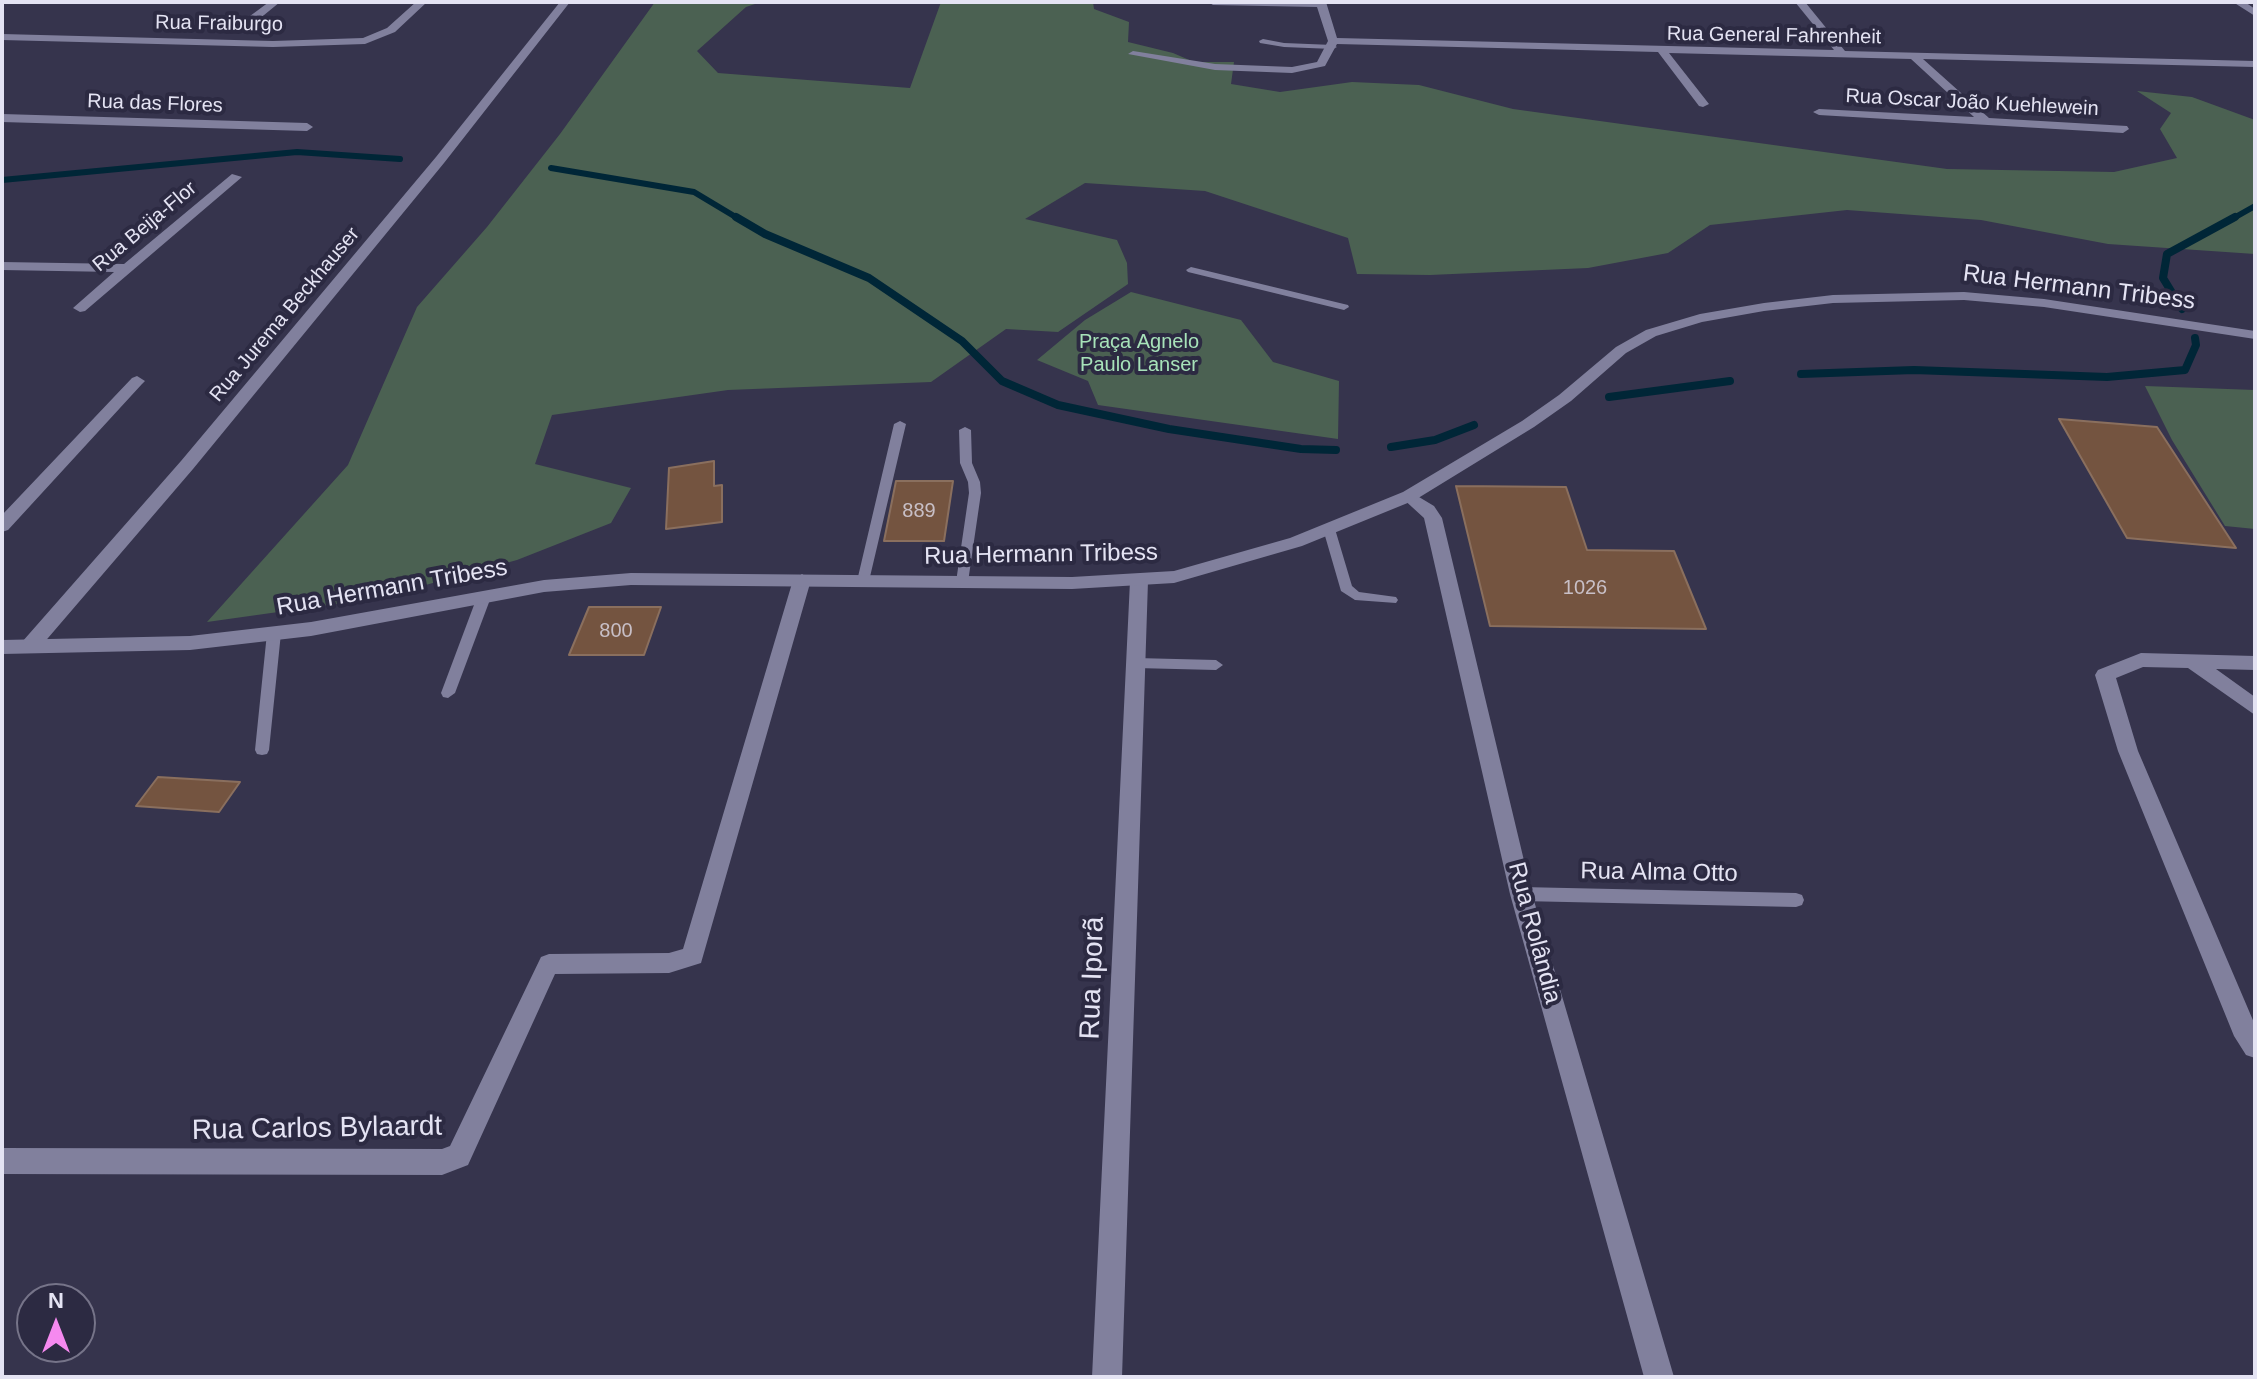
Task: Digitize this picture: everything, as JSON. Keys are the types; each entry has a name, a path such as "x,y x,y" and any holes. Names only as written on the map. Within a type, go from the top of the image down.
{"street":[{"path":"254,18 275,2"},
{"name":"Rua Fraiburgo","path":"2,37 288,44 365,41 391,30 422,2"},
{"name":"Rua Jurema Beckhauser","path":"29,647 197,453 440,160 565,2"},
{"path":"1133,54 1215,67 1292,70 1321,64 1333,44 1321,3 1213,2"},
{"path":"1800,2 1844,56"},
{"path":"2238,2 2255,13"},
{"name":"Rua General Fahrenheit","path":"1333,44 2255,64"},
{"path":"1662,51 1703,104"},
{"path":"1916,58 1985,121"},
{"name":"Rua Oscar João Kuehlewein","path":"1819,112 2123,129"},
{"name":"Rua das Flores","path":"2,118 307,127"},
{"name":"Rua Beija-Flor","path":"80,308 236,177"},
{"path":"2,266 127,268"},
{"name":"Rua Hermann Tribess","path":"2,647 190,643 274,633 544,586 631,579 962,582 1139,581 1174,577 1231,563 1329,529 1409,496 1528,424 1565,398 1621,350 1651,333 1700,318 1833,299 1964,296 2044,303 2255,335"},
{"path":"2,526 137,381"},
{"name":"Rua Rolândia","path":"1409,496 1428,510 1433,518 1521,894 1659,1377"},
{"name":"Rua Carlos Bylaardt","path":"2,1161 442,1162 459,1156 542,972 549,964 669,963 693,956 802,580"},
{"name":"Rua Iporã","path":"1107,1377 1139,581"},
{"path":"2255,663 2141,660 2105,675 2128,751 2247,1036 2255,1047"},
{"path":"2192,661 2255,708"}],"lane":[{"path":"1263,41 1284,45 1333,44"},
{"path":"1191,270 1344,307"},
{"path":"863,581 900,424"},
{"path":"962,582 975,493 966,463 965,430"},
{"path":"1329,529 1346,588 1355,596 1391,600"},
{"path":"448,693 484,597"},
{"path":"262,750 274,633"},
{"path":"1136,663 1216,665"},
{"name":"Rua Alma Otto","path":"1521,894 1796,900"}],"green space":[{"path":"655,2 761,2 746,7 697,51 718,73 910,88 941,2 1093,2 1094,9 1129,22 1128,42 1173,53 1194,62 1234,62 1231,84 1280,92 1352,82 1419,85 1513,109 1947,169 2114,172 2177,158 2160,129 2171,113 2137,91 2192,97 2255,120 2255,254 2108,244 1981,220 1847,210 1710,225 1668,253 1588,268 1430,275 1357,274 1348,238 1205,191 1085,183 1025,219 1117,240 1127,263 1128,284 1058,332 1006,329 931,382 728,390 552,415 535,464 631,488 611,523 517,560 378,598 207,622 348,465 417,307 487,227 560,134"},
{"name":"Praça Agnelo Paulo Lanser","path":"1131,292 1241,320 1273,362 1339,381 1338,439 1098,405 1088,381 1037,360 1085,320"},
{"path":"2145,386 2255,390 2255,529 2225,526 2172,440"}],"building":[{"path":"2059,419 2157,427 2236,548 2127,538"},
{"path":"714,461 714,486 722,485 722,522 666,529 669,468"},
{"path":"896,481 953,481 944,541 884,541"},
{"path":"1456,486 1566,487 1587,550 1674,551 1706,629 1490,626"},
{"path":"589,607 661,607 644,655 569,655"},
{"path":"158,777 240,782 219,812 136,806"}],"waterway":[{"path":"2,180 297,152 400,159"},
{"path":"551,168 694,192 739,219"},
{"path":"2232,219 2255,206"},
{"path":"736,217 765,234 869,278 962,341 1002,381 1058,405 1169,429 1301,449 1336,450"},
{"path":"2182,309 2163,278 2167,254 2235,217"},
{"path":"1801,374 1914,370 2107,377 2185,370 2196,345 2195,338"},
{"path":"1609,397 1730,381"},
{"path":"1391,447 1435,440 1474,425"}]}
